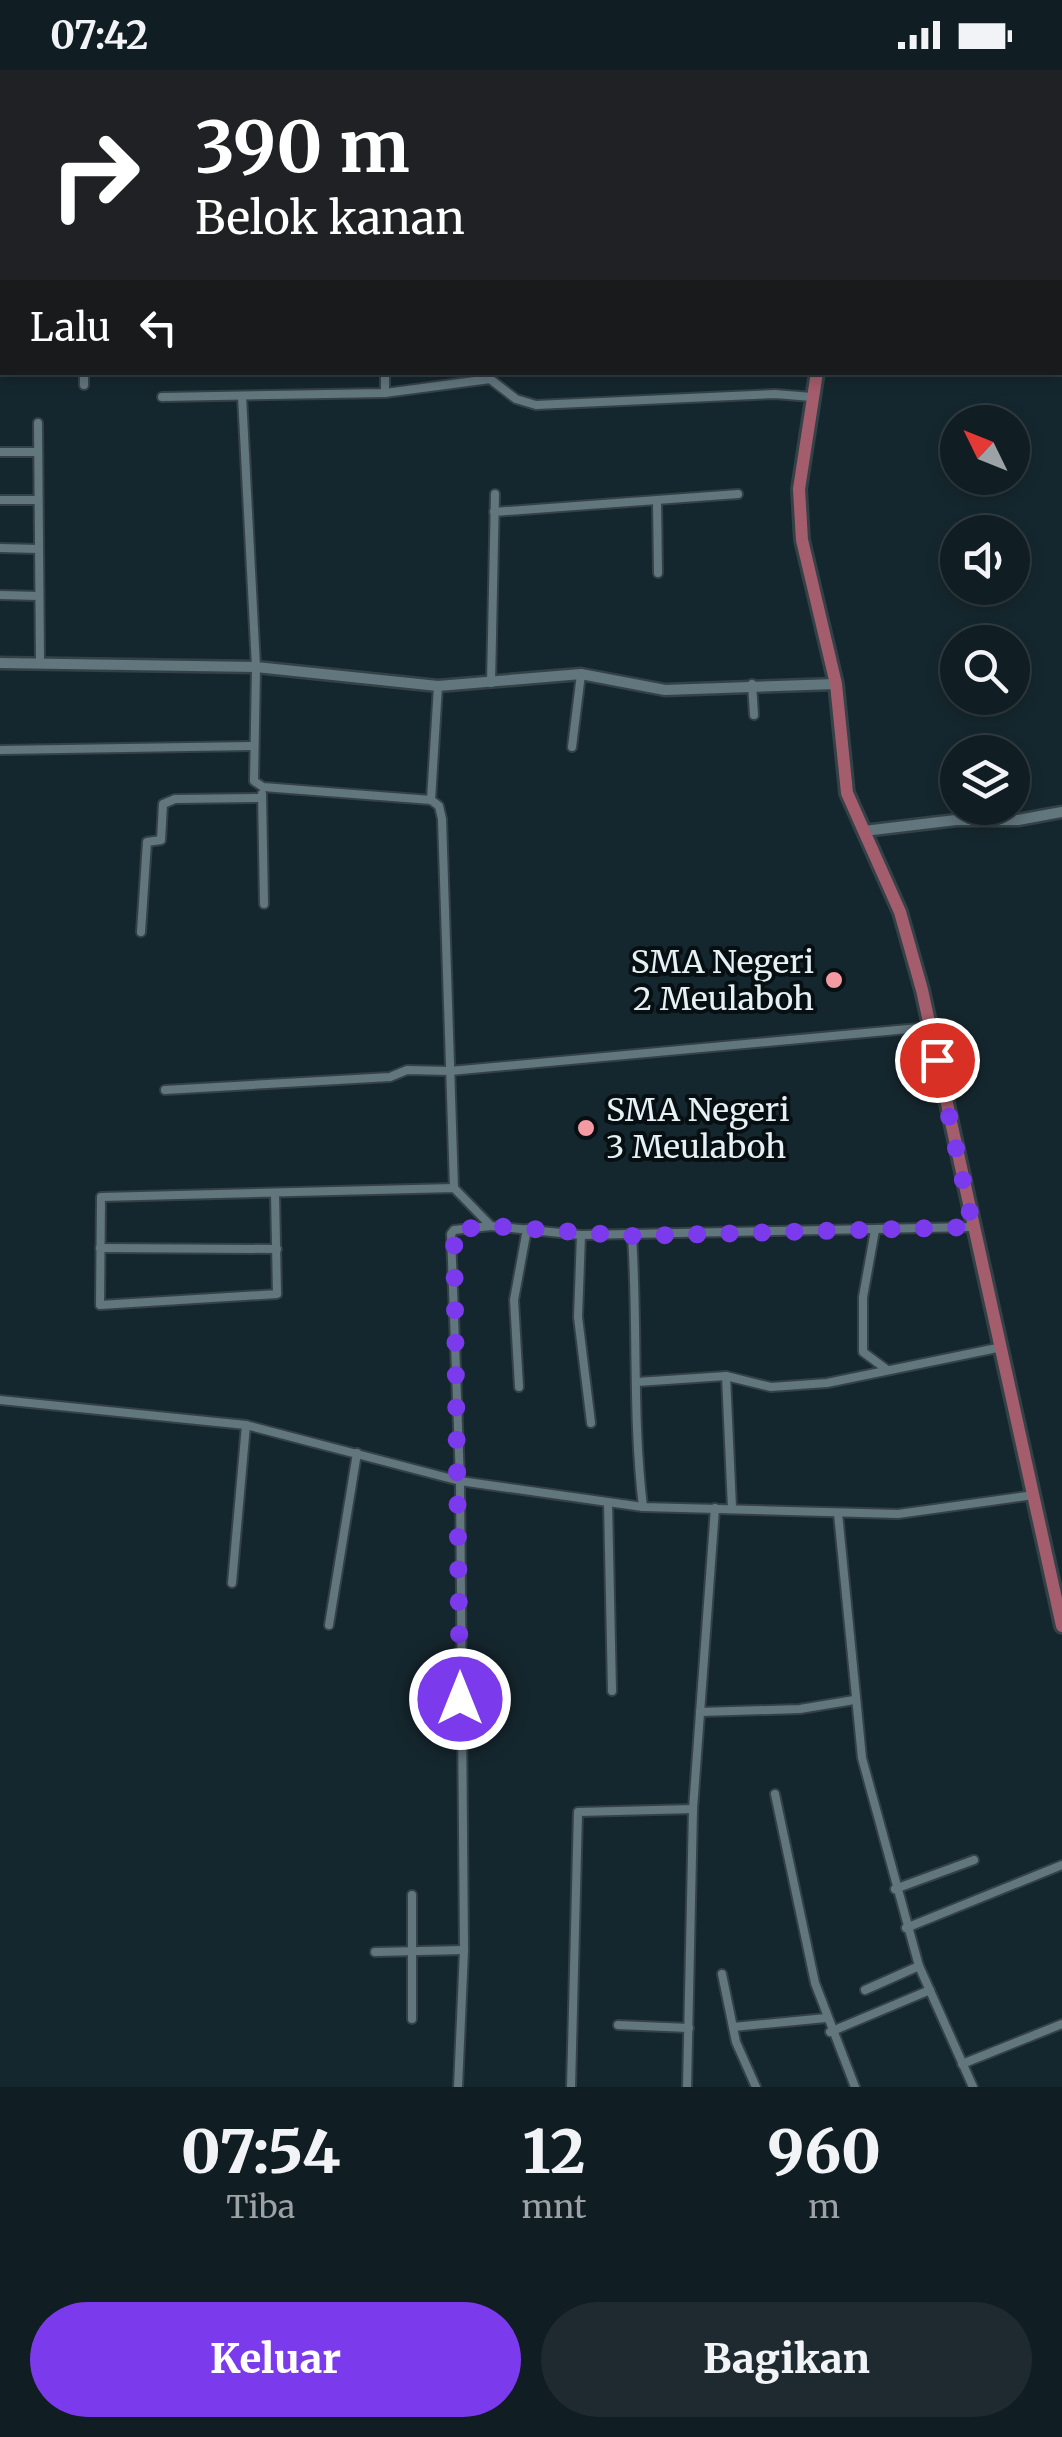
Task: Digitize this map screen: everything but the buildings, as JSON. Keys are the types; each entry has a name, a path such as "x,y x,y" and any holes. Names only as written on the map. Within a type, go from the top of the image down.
{"main road":[{"path":"816,375 799,490 800,526 836,684 844,780 900,912 930,1028 1062,1626"}],"street":[{"path":"84,375 84,385"},
{"path":"385,375 385,394"},
{"path":"162,396 385,394 490,378 516,399 536,404 775,394 812,397"},
{"path":"242,396 256,667 254,781 263,787 431,800 439,806 454,1188 491,1226"},
{"path":"38,423 40,663"},
{"path":"0,452 37,452"},
{"path":"491,683 495,494"},
{"path":"494,512 738,494"},
{"path":"0,500 38,500"},
{"path":"657,501 658,573"},
{"path":"0,548 39,549"},
{"path":"0,594 40,596"},
{"path":"0,663 256,667 438,686 581,674 665,690 836,684"},
{"path":"572,748 581,674"},
{"path":"752,684 754,715"},
{"path":"431,800 438,686"},
{"path":"0,750 252,746"},
{"path":"263,787 264,904"},
{"path":"141,932 147,842 161,840 162,804 175,799 262,798"},
{"path":"864,831 956,820 1018,820 1062,812"},
{"path":"165,1090 390,1077 408,1070 450,1071 930,1028"},
{"path":"275,1193 277,1294 100,1305 101,1198 275,1193 454,1188"},
{"path":"458,2087 464,1950 460,1481 450,1234 454,1230 491,1226 632,1236 973,1227"},
{"path":"518,1386 514,1300 527,1229"},
{"path":"875,1230 863,1297 863,1352 886,1369"},
{"path":"581,1235 578,1318 590,1423"},
{"path":"632,1236 637,1382 634,1432 644,1507"},
{"path":"100,1248 277,1250"},
{"path":"637,1382 726,1376 772,1388 826,1384 1002,1347"},
{"path":"726,1376 732,1508"},
{"path":"0,1400 246,1426 460,1481 644,1507 898,1514 1034,1495"},
{"path":"232,1583 246,1426"},
{"path":"329,1625 357,1453"},
{"path":"608,1503 612,1691"},
{"path":"687,2087 693,1809 715,1508"},
{"path":"838,1513 862,1758 906,1928 973,2087"},
{"path":"700,1712 800,1708 854,1700"},
{"path":"775,1794 826,2018 855,2087"},
{"path":"572,2087 578,1812 693,1809"},
{"path":"895,1889 974,1860"},
{"path":"906,1928 1062,1865"},
{"path":"412,1895 412,2019"},
{"path":"374,1952 464,1950"},
{"path":"864,1990 919,1966"},
{"path":"722,1974 732,2027 756,2087"},
{"path":"830,2032 930,1990"},
{"path":"732,2027 826,2018"},
{"path":"962,2064 1062,2024"},
{"path":"618,2025 690,2028"}],"place":[{"name":"SMA Negeri 2 Meulaboh","path":"834,980"},
{"name":"SMA Negeri 3 Meulaboh","path":"586,1128"}],"route":[{"path":"460,1699 460,1481 450,1234 454,1230 491,1226 632,1236 973,1227 937,1060"}]}
